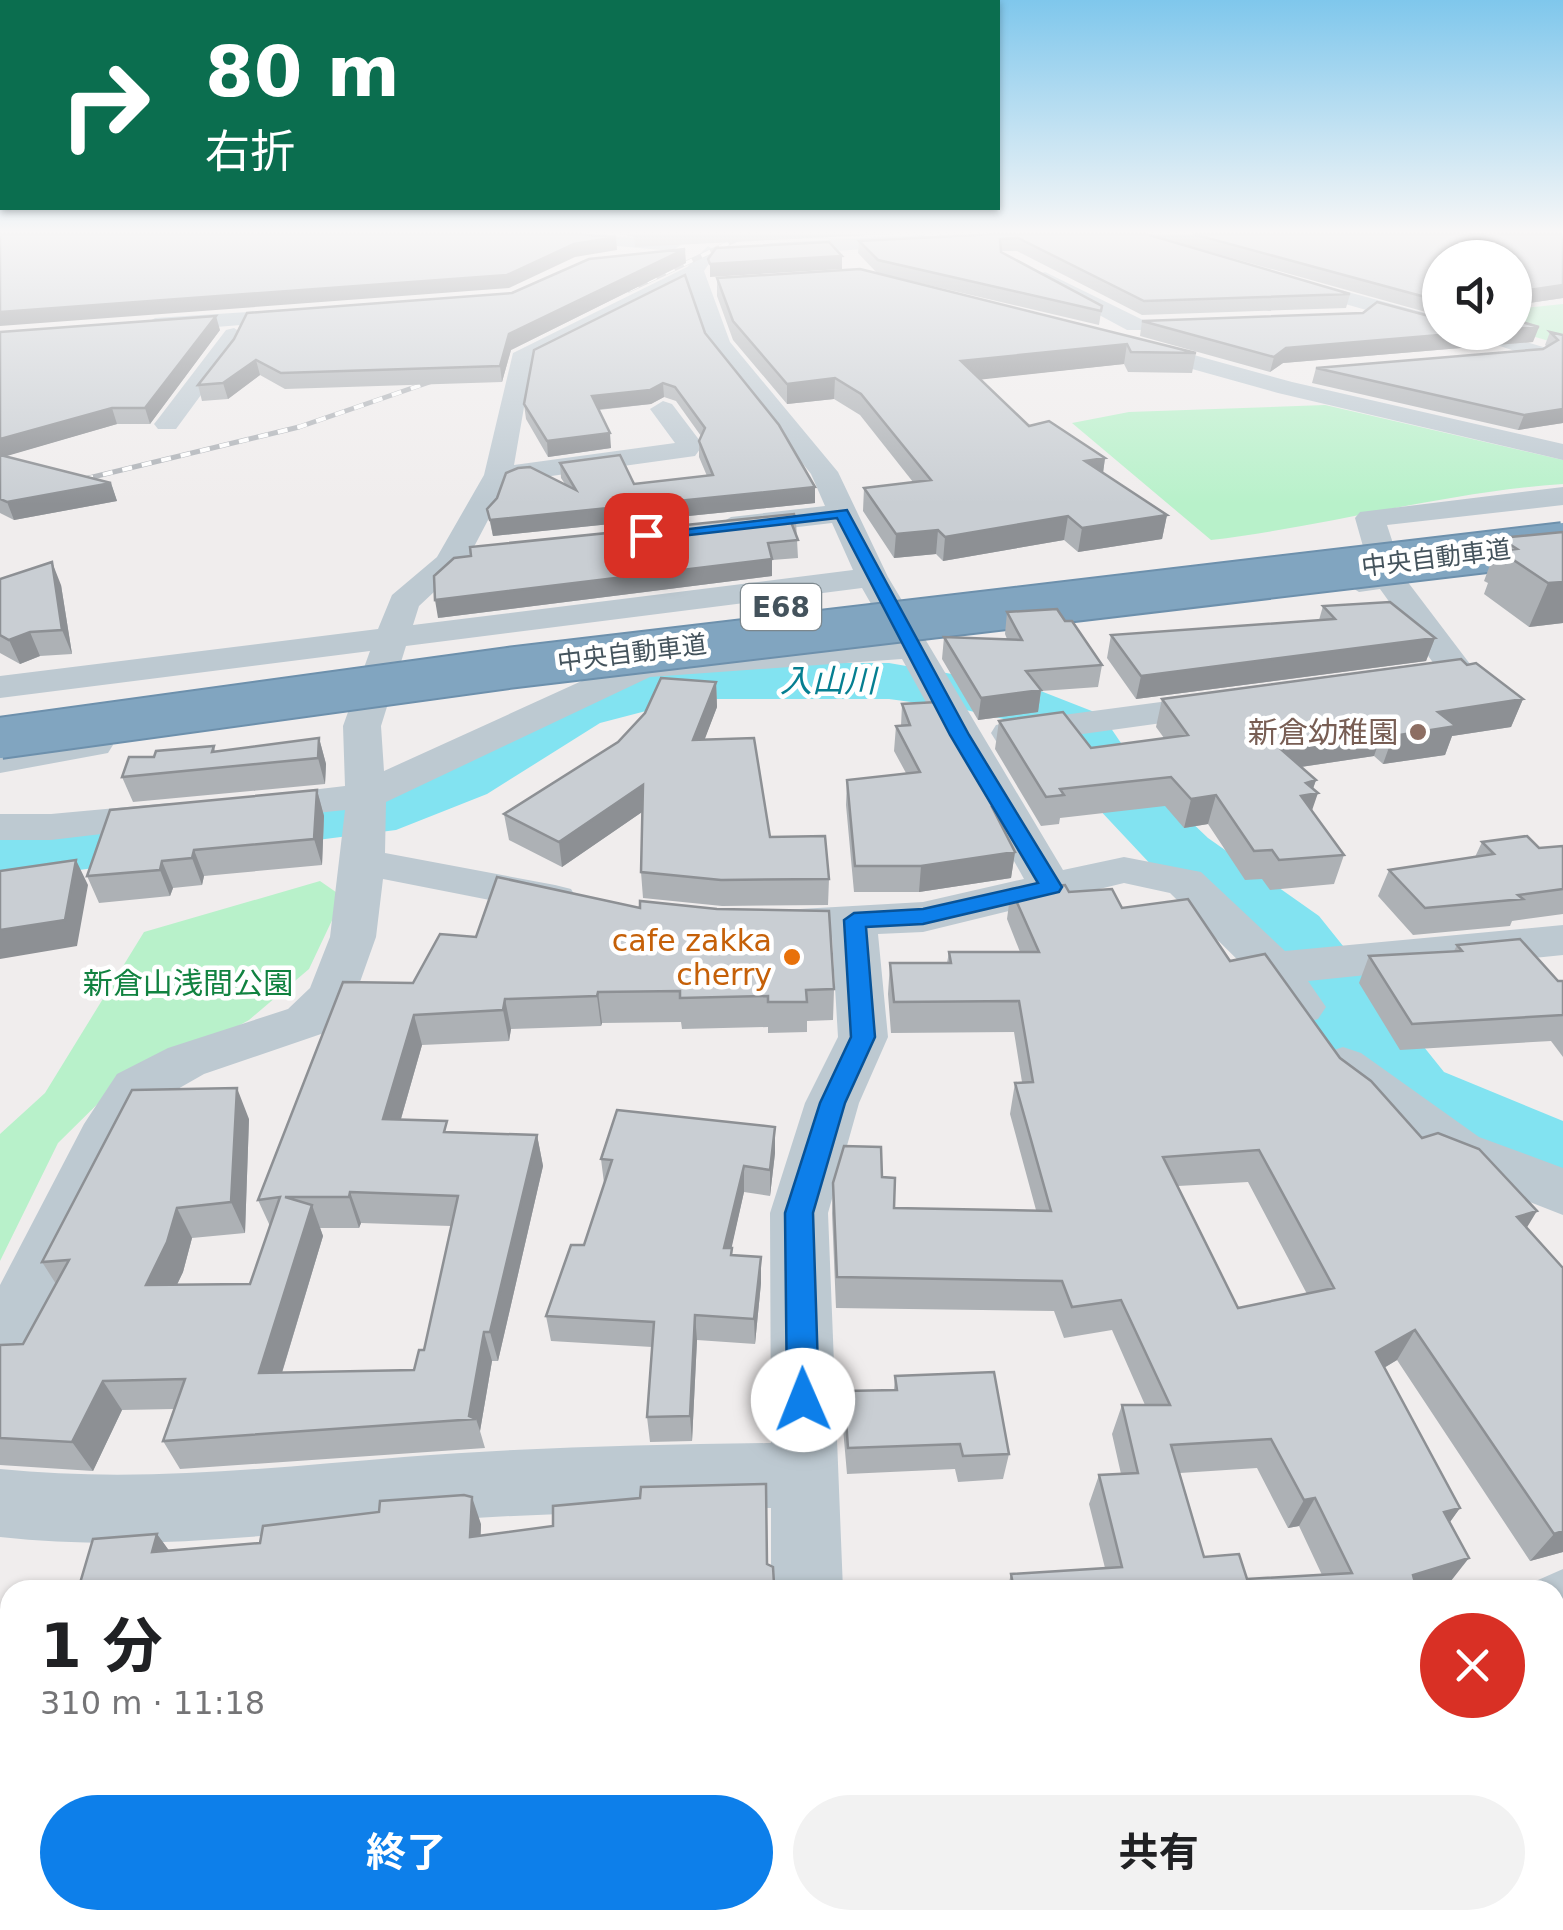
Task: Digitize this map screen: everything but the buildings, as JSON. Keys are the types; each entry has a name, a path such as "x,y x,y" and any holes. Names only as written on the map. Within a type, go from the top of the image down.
{"highway":[{"name":"中央自動車道","path":"0,709 739,612 1563,518"},
{"name":"中央自動車道","path":"0,738 508,668 1563,543"}],"street":[{"path":"132,327 172,324"},
{"path":"167,424 224,352 238,324"},
{"path":"304,345 308,324"},
{"path":"0,1348 103,1139 136,1088 186,1061 306,1021 331,996 353,938 365,823 362,726 404,602 454,554 498,475 521,358 586,324"},
{"path":"716,324 720,344 824,472 872,577 1051,887"},
{"path":"1146,324 1106,334 1248,377 1563,452"},
{"path":"1531,350 1563,360"},
{"path":"1461,359 1538,352"},
{"path":"1248,377 1325,370"},
{"path":"498,475 686,450 690,445 664,409"},
{"path":"640,457 657,487"},
{"path":"1380,683 1458,672 1388,578 1370,518 1563,496"},
{"path":"703,529 842,513"},
{"path":"454,554 493,550"},
{"path":"0,687 872,577"},
{"path":"365,823 512,724 643,667 922,663 1026,618 1388,578"},
{"path":"962,738 1263,699"},
{"path":"0,760 94,746"},
{"path":"0,827 51,827 219,810 365,823 602,907"},
{"path":"713,922 766,926 923,916 1124,870 1186,882 1301,966 1348,1074 1460,1152 1563,1192"},
{"path":"807,1580 799,1213 832,1103 863,1037 854,920"},
{"path":"1301,966 1563,940"},
{"path":"0,1503 52,1510 173,1510 527,1484 804,1475"}],"green space":[{"path":"1532,324 1563,324 1563,345 1532,336"},
{"path":"1325,405 1563,460 1563,484 1474,494 1211,540 1072,423 1129,412"},
{"name":"新倉山浅間公園","path":"320,881 343,897 309,969 249,1020 181,1058 133,1069 58,1143 0,1261 0,1134 45,1093 144,932"}],"waterway":[{"name":"入山川","path":"0,862 22,855 371,815 463,780 578,710 691,681 889,681 962,691 1033,707 1079,729 1119,791 1182,854 1291,934 1413,1095 1488,1131 1563,1157"}],"railway":[{"path":"64,484 299,427 453,374"}],"place":[{"name":"新倉幼稚園","path":"1418,732"},
{"name":"cafe zakka cherry","path":"792,957"}],"route":[{"path":"646,535 842,513 872,577 916,648 960,735 1051,887 923,916 854,920 863,1037 832,1103 799,1213 803,1400"}]}
